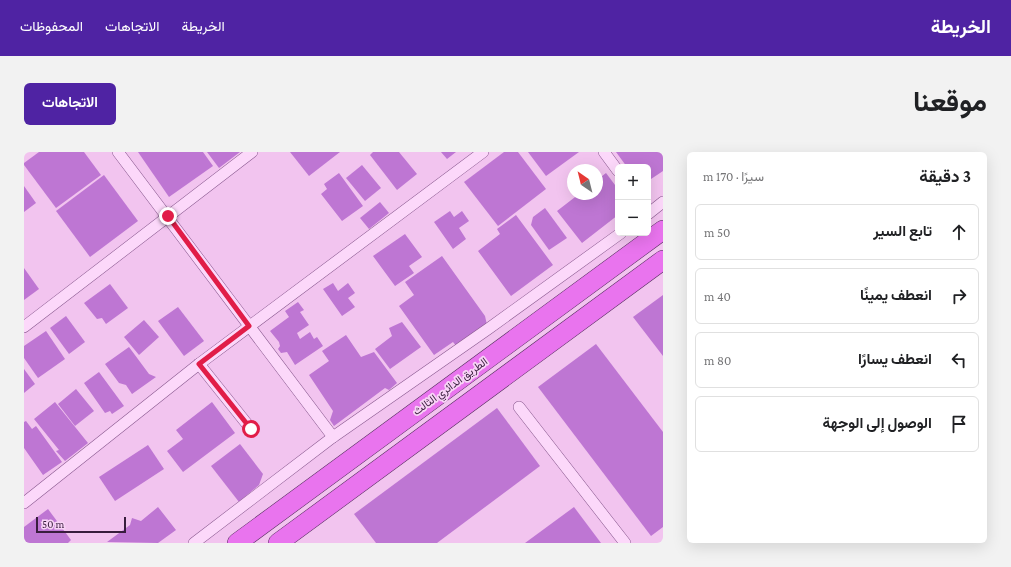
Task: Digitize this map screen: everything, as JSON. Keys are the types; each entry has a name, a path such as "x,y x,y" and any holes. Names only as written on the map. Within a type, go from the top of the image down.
{"highway":[{"name":"الطريق الدائري الثالث","path":"237,543 663,230"},
{"path":"278,543 663,260"},
{"path":"289,543 305,524"}],"street":[{"path":"118,152 168,216 333,437"},
{"path":"24,326 252,152"},
{"path":"24,503 199,364 484,152"},
{"path":"604,152 615,167"},
{"path":"651,211 663,202"},
{"path":"194,543 333,437 488,329 617,236"},
{"path":"199,364 251,429"},
{"path":"519,407 625,543"}],"building":[{"path":"39,152 84,152 101,175 56,208 24,165 24,163"},
{"path":"138,152 203,152 213,166 169,197"},
{"path":"207,152 240,152 219,168"},
{"path":"290,152 340,152 309,176"},
{"path":"373,152 399,152 417,174 397,190 370,155"},
{"path":"441,152 456,152 447,159"},
{"path":"504,152 518,152 546,189 498,226 464,182"},
{"path":"528,152 579,152 546,176"},
{"path":"616,152 663,152 663,171 651,179 651,164 625,164"},
{"path":"362,165 381,188 365,201 346,178"},
{"path":"339,173 363,206 342,221 321,194 327,189 324,184"},
{"path":"606,173 615,185 615,217 582,243 557,211 571,200 603,200 603,175"},
{"path":"104,175 138,221 90,257 56,211"},
{"path":"24,186 36,203 24,212"},
{"path":"380,202 389,213 369,229 360,218"},
{"path":"545,208 567,238 549,250 531,225 533,217"},
{"path":"450,211 454,217 462,211 469,221 459,228 466,239 453,249 434,222"},
{"path":"516,215 553,265 511,296 478,251 500,234 497,229"},
{"path":"405,234 422,257 409,266 414,273 395,286 373,256"},
{"path":"442,256 485,316 487,325 457,347 453,342 434,355 399,306 414,295 405,282"},
{"path":"24,268 39,289 24,300"},
{"path":"333,283 338,291 348,283 355,293 348,298 355,307 342,316 323,289"},
{"path":"110,284 128,308 106,324 102,318 97,319 84,303"},
{"path":"663,295 663,356 633,317"},
{"path":"298,302 304,310 300,312 309,325 297,333 300,339 310,332 314,339 317,337 323,346 295,365 287,352 281,353 278,349 280,346 279,342 270,331 289,317 285,311"},
{"path":"178,307 204,341 184,356 158,321"},
{"path":"66,316 85,342 69,354 50,328"},
{"path":"144,320 159,337 139,355 124,337"},
{"path":"402,322 421,347 390,369 375,349 392,336 389,328"},
{"path":"46,331 65,359 38,378 24,358 24,346"},
{"path":"346,335 361,357 374,352 397,383 389,390 385,388 334,426 330,420 333,411 309,375 329,361 322,351"},
{"path":"596,344 663,432 663,527 651,536 538,387"},
{"path":"129,347 149,374 156,377 132,394 126,385 119,383 105,364"},
{"path":"24,369 35,384 24,393"},
{"path":"99,372 124,406 112,414 110,411 105,413 84,383"},
{"path":"76,389 94,411 75,426 58,404"},
{"path":"55,402 88,443 65,461 56,451 59,450 34,419"},
{"path":"212,402 235,433 183,472 167,451 183,439 176,430"},
{"path":"497,408 540,466 437,543 376,543 354,514"},
{"path":"26,421 32,429 36,426 62,462 43,475 24,448 24,422"},
{"path":"240,444 263,474 259,485 239,502 211,466"},
{"path":"148,445 164,469 115,501 99,477"},
{"path":"158,507 176,530 158,543 107,542 130,525 132,518 141,521"},
{"path":"574,507 601,543 525,543"},
{"path":"48,509 71,540 68,543 24,543 24,527"}],"route":[{"path":"168,216 249,326 199,364 251,429"}]}
